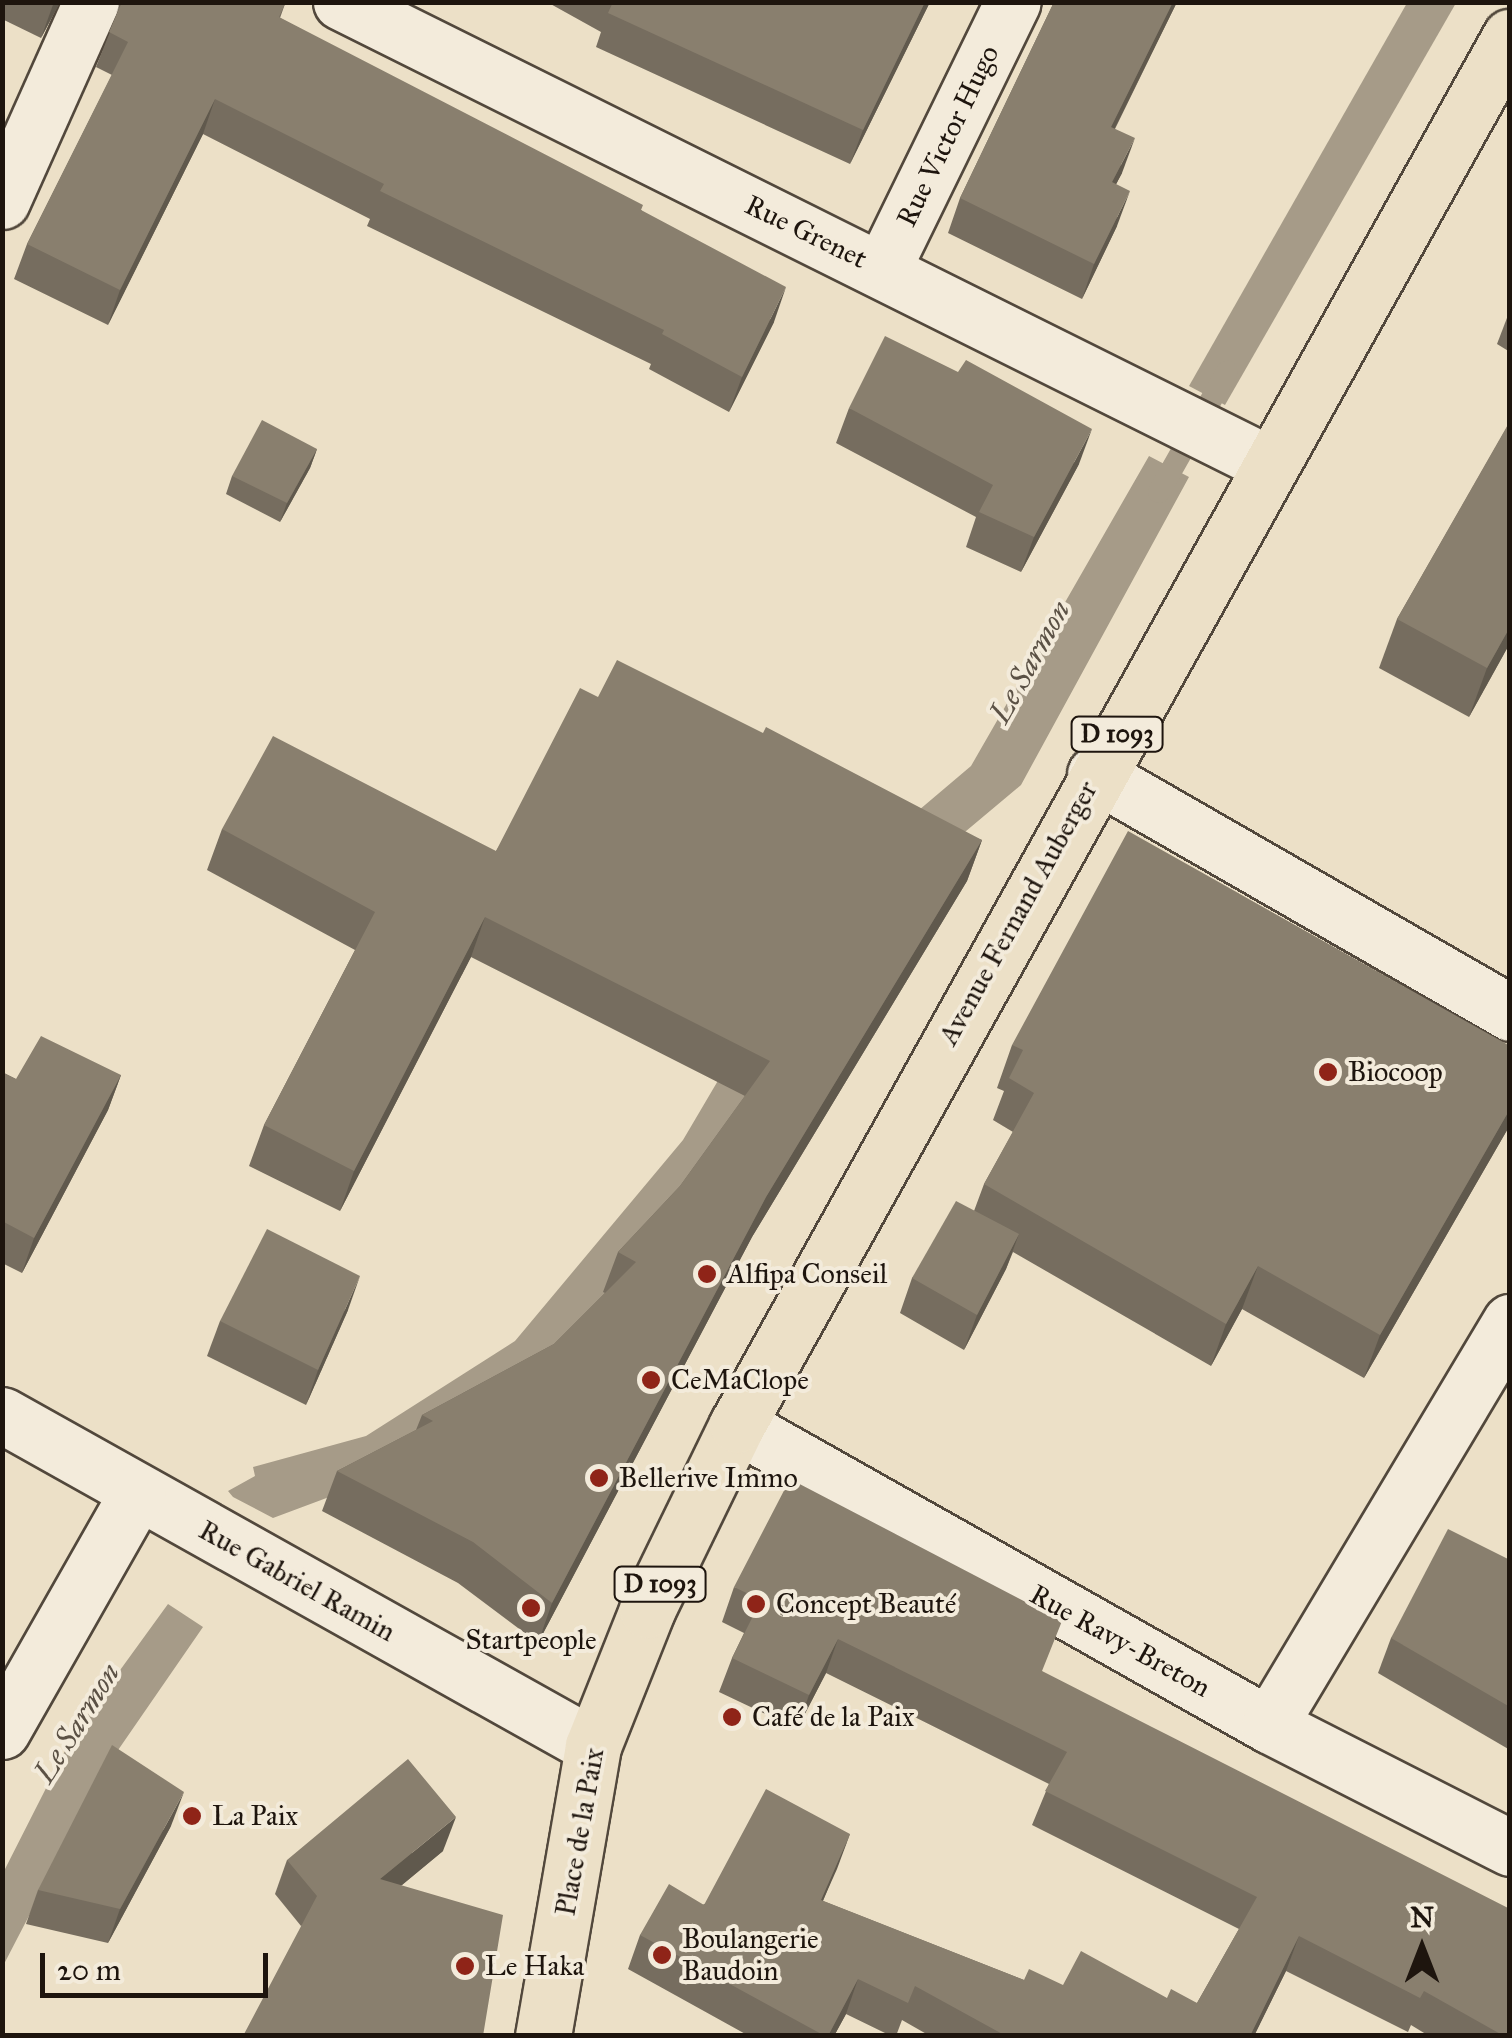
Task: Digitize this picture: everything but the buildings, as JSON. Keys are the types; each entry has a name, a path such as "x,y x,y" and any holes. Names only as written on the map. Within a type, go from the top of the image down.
{"main road":[{"name":"Avenue Fernand Auberger","path":"736,1425 1095,774 1508,43"},
{"name":"Place de la Paix","path":"555,2033 593,1746 647,1610 736,1425"}],"street":[{"path":"2,201 90,2"},
{"name":"Rue Grenet","path":"341,2 1269,464"},
{"name":"Rue Victor Hugo","path":"882,270 1013,2"},
{"path":"1095,774 1510,1012"},
{"path":"1269,1725 1510,1322"},
{"name":"Rue Gabriel Ramin","path":"12,1425 593,1746"},
{"name":"Rue Ravy-Breton","path":"736,1425 1269,1725 1510,1848"},
{"path":"2,1731 137,1493"}],"shaded area":[{"path":"1407,3 1456,3 1225,405 1189,386"},
{"path":"1149,456 1189,477 1021,785 947,847 576,1343 372,1481 273,1518 233,1497 228,1491 255,1476 253,1467 366,1436 515,1341 683,1140 749,1028 886,838 971,766"},
{"path":"168,1604 203,1627 105,1769 3,1966 3,1873 73,1735"}],"waterway":[{"name":"Le Sarmon","path":"1159,492 1227,372"}],"place":[{"name":"Biocoop","path":"1328,1072"},
{"name":"Alfipa Conseil","path":"707,1274"},
{"name":"CeMaClope","path":"651,1380"},
{"name":"Bellerive Immo","path":"599,1478"},
{"name":"Concept Beauté","path":"756,1604"},
{"name":"Startpeople","path":"531,1608"},
{"name":"Café de la Paix","path":"732,1717"},
{"name":"La Paix","path":"192,1816"},
{"name":"Boulangerie Baudoin","path":"662,1955"},
{"name":"Le Haka","path":"465,1966"}]}
